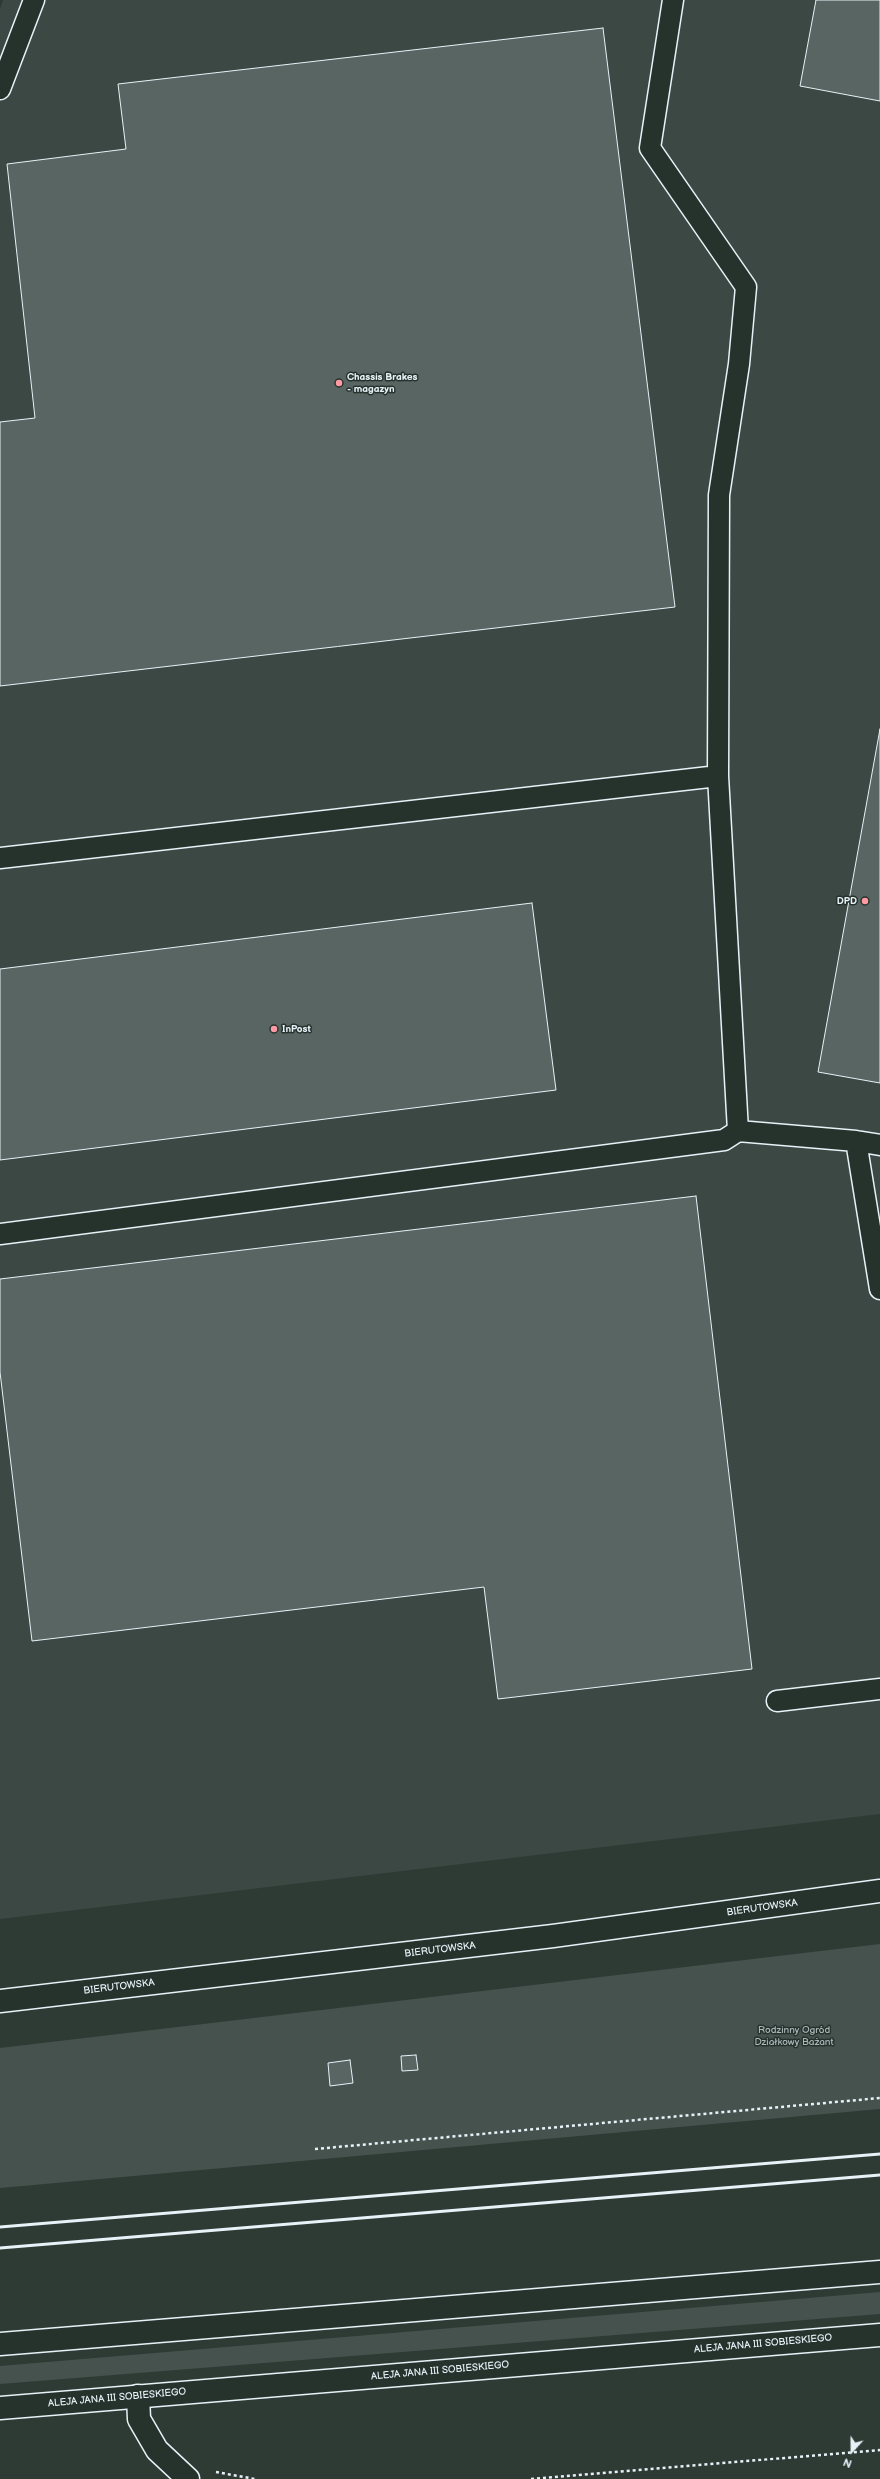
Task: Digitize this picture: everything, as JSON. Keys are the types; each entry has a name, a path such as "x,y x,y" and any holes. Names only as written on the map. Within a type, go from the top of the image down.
{"main road":[{"name":"BIERUTOWSKA","path":"0,2001 553,1936 880,1891"},
{"path":"0,2344 880,2272"},
{"name":"ALEJA JANA III SOBIESKIEGO","path":"0,2408 880,2335"},
{"path":"138,2396 139,2419 157,2450 188,2479"}],"lane":[{"path":"0,89 34,0"},
{"path":"673,0 650,148 746,287 739,364 719,495 718,776 738,1131"},
{"path":"0,858 718,776"},
{"path":"0,1234 724,1140 738,1131 856,1140 880,1145"},
{"path":"856,1140 880,1289"},
{"path":"777,1701 880,1689"}],"path":[{"path":"315,2149 880,2098"},
{"path":"531,2479 880,2450"},
{"path":"212,2471 255,2479"}],"shaded area":[{"path":"3,0 880,0 880,1814 0,1919 0,9"}],"green space":[{"name":"Rodzinny Ogród Działkowy Bażant","path":"880,1944 880,2109 0,2188 0,2048"},
{"path":"880,2292 880,2314 0,2384 0,2366"}],"building":[{"path":"816,0 880,0 880,101 800,86"},
{"name":"Chassis Brakes - magazyn","path":"603,28 675,607 0,686 0,422 35,418 7,164 126,149 118,84"},
{"name":"DPD","path":"880,729 880,1083 818,1072"},
{"name":"InPost","path":"532,903 556,1090 0,1160 0,969"},
{"path":"696,1196 752,1669 498,1699 484,1587 32,1641 0,1372 0,1279"},
{"path":"416,2055 418,2070 402,2071 401,2056"},
{"path":"350,2060 353,2083 330,2086 328,2063"}],"railway":[{"path":"0,2227 880,2154"},
{"path":"0,2248 880,2175"}],"place":[{"name":"Chassis Brakes - magazyn","path":"339,383"},
{"name":"DPD","path":"865,901"},
{"name":"InPost","path":"274,1029"}]}
